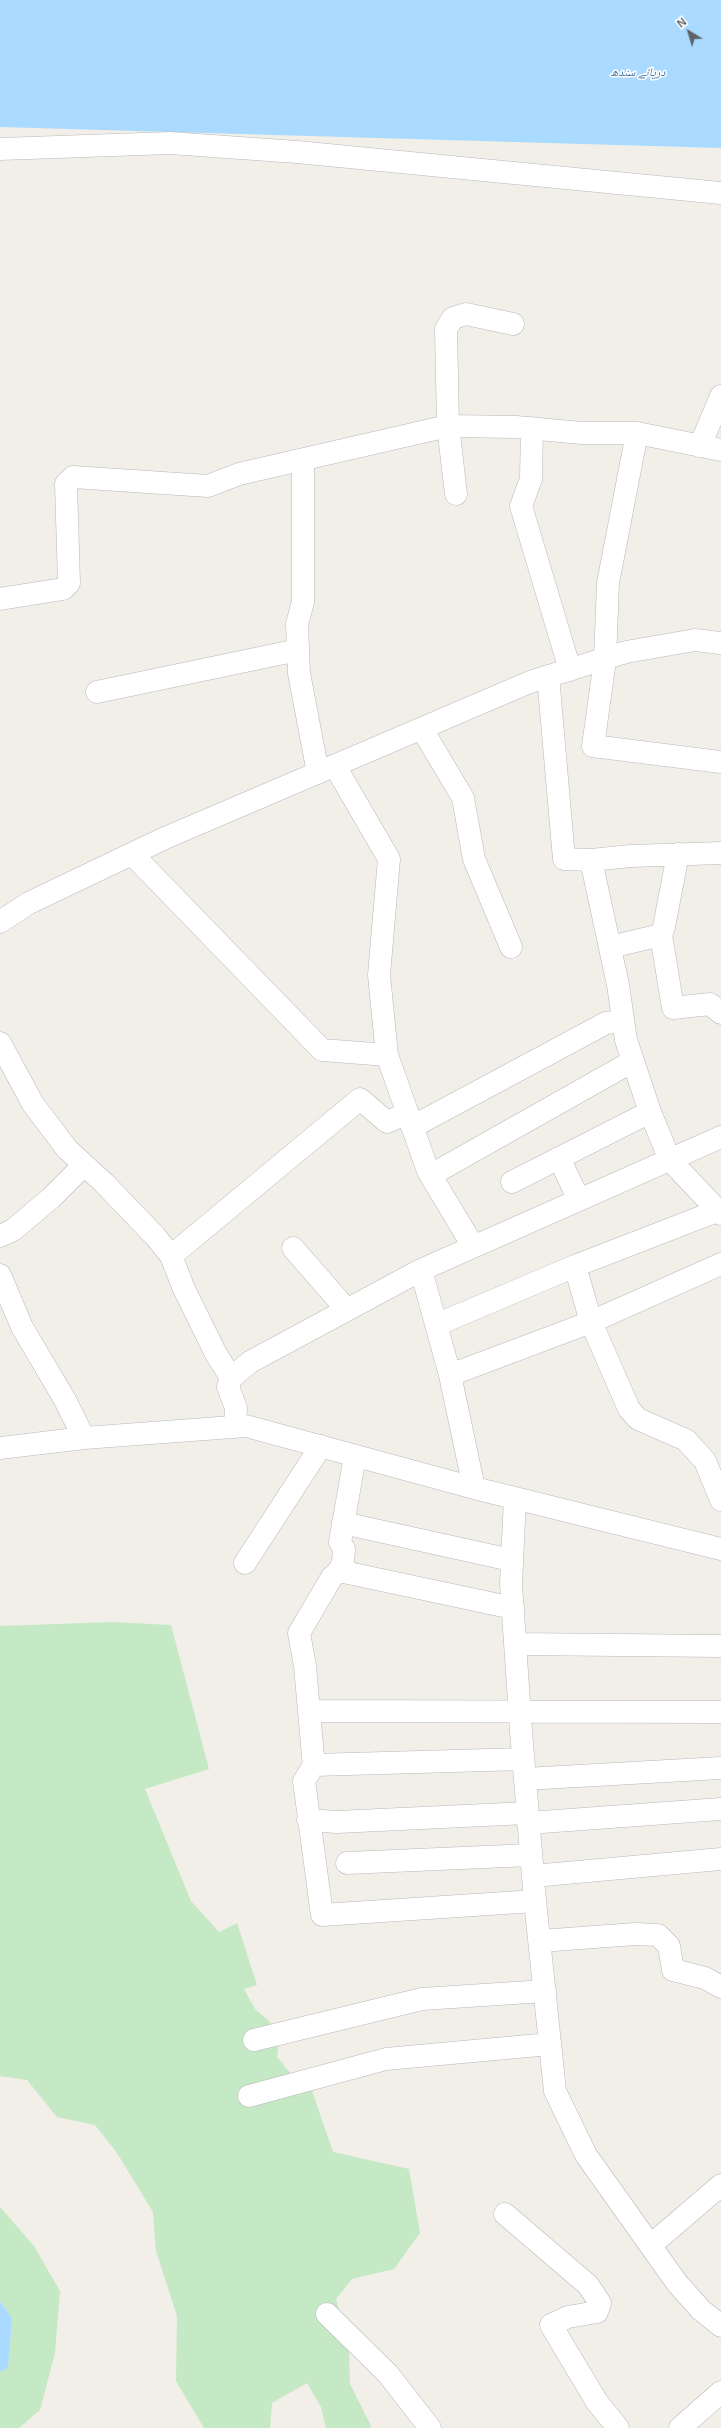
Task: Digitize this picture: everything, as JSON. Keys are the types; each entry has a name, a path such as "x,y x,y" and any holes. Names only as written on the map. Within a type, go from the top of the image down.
{"street":[{"path":"0,149 170,143 297,152 721,193"},
{"path":"456,494 448,426 446,329 452,318 466,314 513,324"},
{"path":"700,446 721,396"},
{"path":"0,599 63,589 70,583 66,484 73,477 208,486 240,474 448,426 532,428 582,433 637,433 721,450"},
{"path":"532,428 531,479 521,506 570,670"},
{"path":"637,433 608,583 605,660 593,746 721,762"},
{"path":"303,460 303,602 297,624 299,673 327,770 389,859 379,975 387,1055 431,1175 473,1246"},
{"path":"0,922 29,903 132,854 530,682 605,660 626,652 695,640 721,643"},
{"path":"98,692 298,650"},
{"path":"548,676 564,859 591,860 678,854 721,853"},
{"path":"422,729 463,798 474,859 510,947"},
{"path":"132,854 322,1050 387,1055"},
{"path":"678,854 664,927 661,935 673,1008 710,1004 721,1013"},
{"path":"436,1324 574,1266 719,1212 670,1160 650,1112 626,1040 610,947 591,860"},
{"path":"610,947 661,935"},
{"path":"171,1256 360,1099 387,1122 410,1120 606,1023 623,1021"},
{"path":"0,1042 33,1104 67,1149 84,1164 155,1236 171,1256 200,1322 231,1378"},
{"path":"431,1175 633,1061"},
{"path":"512,1182 650,1112"},
{"path":"235,1427 236,1408 228,1387 231,1378 250,1362 421,1270 721,1137"},
{"path":"559,1158 579,1200"},
{"path":"0,1236 14,1230 51,1198 84,1164"},
{"path":"293,1248 347,1310"},
{"path":"450,1375 591,1322 721,1264"},
{"path":"574,1266 591,1322 629,1409 638,1418 686,1440 705,1461 721,1500"},
{"path":"421,1270 450,1375 474,1488"},
{"path":"0,1275 22,1327 65,1400 84,1438"},
{"path":"0,1448 84,1438 246,1426 474,1488 721,1549"},
{"path":"245,1564 321,1446"},
{"path":"356,1456 340,1542 344,1549 344,1562 339,1571 332,1576 299,1633 314,1765 304,1781 308,1820 322,1915 535,1901"},
{"path":"515,1498 511,1560 520,1711 535,1901 555,2091 586,2155 677,2283 701,2310 721,2326"},
{"path":"344,1523 511,1560"},
{"path":"339,1571 514,1608"},
{"path":"516,1644 721,1646"},
{"path":"309,1711 721,1712"},
{"path":"314,1765 524,1769 721,1768"},
{"path":"308,1820 337,1822 528,1818 721,1809"},
{"path":"347,1863 531,1855"},
{"path":"533,1876 721,1859"},
{"path":"540,1941 635,1934 658,1935 669,1946 673,1970 705,1978 721,1987"},
{"path":"254,2040 422,1999 545,1991"},
{"path":"249,2096 386,2058 550,2044"},
{"path":"651,2245 721,2185"},
{"path":"505,2214 588,2285 600,2303 597,2312 568,2317 551,2326 597,2402 618,2428"},
{"path":"327,2314 388,2374 430,2428"},
{"path":"680,2428 721,2392"}],"green space":[{"path":"112,1622 171,1625 209,1769 145,1789 191,1901 219,1932 237,1923 257,1985 244,1989 255,2009 280,2031 277,2057 291,2074 311,2088 333,2152 409,2169 420,2233 394,2269 352,2279 336,2299 349,2351 350,2384 371,2426 370,2428 326,2428 321,2407 307,2383 272,2403 270,2428 204,2428 176,2381 177,2316 156,2251 153,2212 117,2153 95,2125 57,2117 27,2080 0,2076 0,1626"},
{"path":"0,2207 34,2246 60,2291 55,2353 40,2410 19,2428 0,2428 0,2372 8,2367 12,2318 0,2301"}],"water":[{"name":"دریائے سندھ","path":"0,0 721,0 721,148 0,127"},
{"path":"0,2301 12,2318 8,2368 0,2372"}]}
